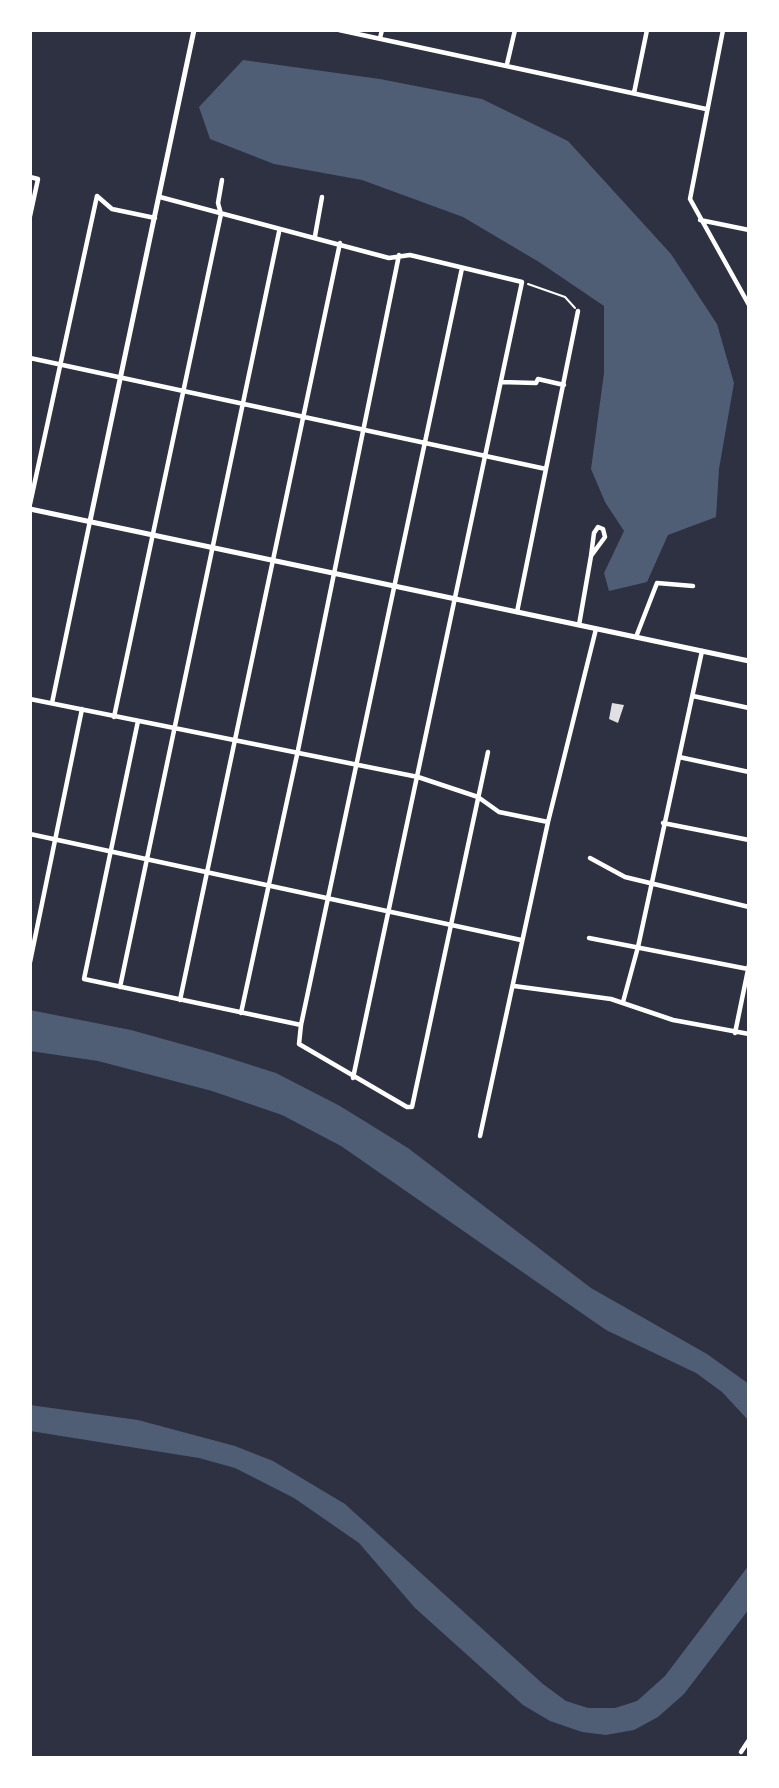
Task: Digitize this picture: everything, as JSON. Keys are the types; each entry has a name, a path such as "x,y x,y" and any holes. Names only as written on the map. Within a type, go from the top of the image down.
{"street":[{"path":"52,703 194,30"},
{"path":"339,30 507,64 706,109"},
{"path":"380,38 382,30"},
{"path":"507,64 514,30"},
{"path":"634,93 648,30"},
{"path":"723,30 690,199 749,305"},
{"path":"30,177 38,179 30,216"},
{"path":"114,716 221,214 218,203 222,180"},
{"path":"155,218 112,209 97,196 58,365 30,506 90,522 749,661"},
{"path":"160,197 279,232 315,236 389,258 410,255 522,282 353,1078"},
{"path":"315,236 321,197"},
{"path":"700,220 749,230"},
{"path":"120,987 215,548 279,232"},
{"path":"180,1000 340,243"},
{"path":"241,1013 298,755 399,255"},
{"path":"462,268 299,1044 398,1104 412,1107 488,752"},
{"path":"517,612 578,311"},
{"path":"30,358 547,470"},
{"path":"501,382 536,383 538,379 564,385"},
{"path":"579,625 594,533 598,527 603,529 605,537 591,556"},
{"path":"636,637 657,583 692,586"},
{"path":"480,1136 514,986 521,940 596,629"},
{"path":"624,1002 702,651"},
{"path":"693,696 749,708"},
{"path":"30,699 235,743 418,777 478,797 499,812 548,822"},
{"path":"30,962 82,709"},
{"path":"138,721 84,979 302,1025"},
{"path":"679,757 749,772"},
{"path":"663,823 749,840"},
{"path":"30,834 388,909 521,940"},
{"path":"590,858 625,877 749,907"},
{"path":"589,938 749,967 735,1033"},
{"path":"514,986 624,1002 673,1020 749,1034"},
{"path":"741,1752 749,1740"}],"path":[{"path":"522,282 565,297 578,311"}],"water":[{"path":"243,60 380,79 482,99 568,141 671,254 717,324 734,383 719,469 716,517 668,535 647,582 609,591 604,573 624,531 605,502 591,469 604,373 604,306 539,262 463,217 362,180 274,164 210,139 199,107"},
{"path":"30,1010 131,1030 210,1052 276,1073 340,1106 408,1148 591,1288 707,1354 749,1384 749,1421 722,1392 696,1373 606,1330 341,1146 282,1115 212,1091 98,1061 30,1051"},
{"path":"30,1405 138,1420 235,1446 273,1461 345,1504 543,1684 566,1701 588,1708 615,1708 637,1701 665,1676 749,1565 749,1609 684,1694 658,1717 634,1730 606,1735 582,1732 550,1721 523,1705 415,1608 359,1543 294,1498 235,1468 199,1458 30,1431"}],"building":[{"path":"612,703 624,705 618,723 609,719"}]}
